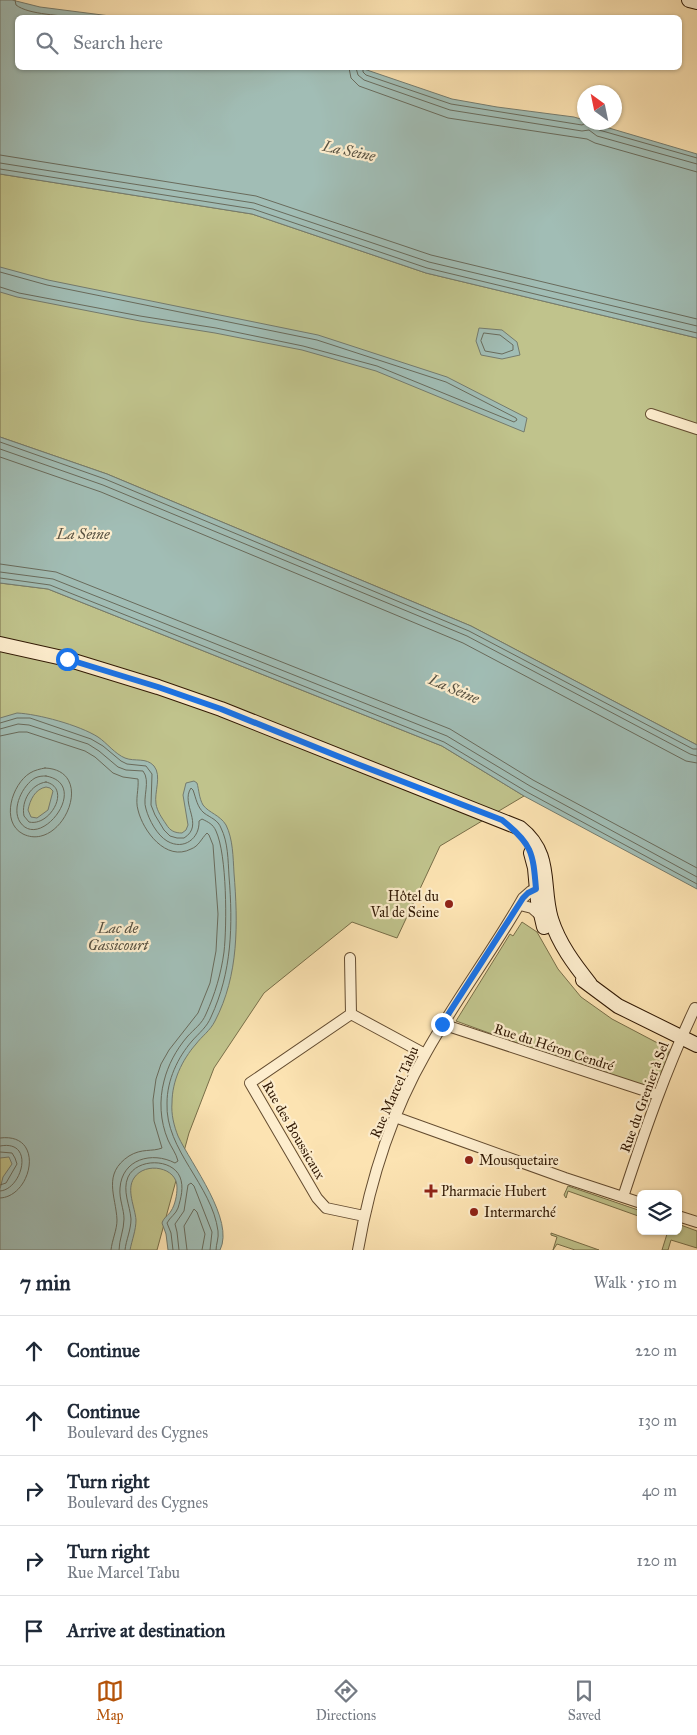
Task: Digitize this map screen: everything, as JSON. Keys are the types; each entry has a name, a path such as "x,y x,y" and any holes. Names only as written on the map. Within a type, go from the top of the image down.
{"main road":[{"path":"689,0 696,1"},
{"path":"0,644 67,659 221,709 520,828 536,845 543,860 541,916 547,935 562,962 618,1006 697,1045"},
{"path":"542,894 556,932 568,955 590,984"}],"street":[{"path":"651,414 697,429"},
{"name":"Rue Marcel Tabu","path":"358,1250 364,1216 376,1171 395,1117 425,1054 442,1024 526,894 542,894"},
{"path":"519,906 532,908 541,916"},
{"path":"350,958 351,1014 425,1054"},
{"name":"Rue du Grenier à Sel","path":"623,1197 658,1095 695,1008"},
{"name":"Rue des Boussicaux","path":"351,1014 250,1084 318,1198 326,1208 364,1216"},
{"name":"Rue du Héron Cendré","path":"442,1024 658,1095"},
{"path":"395,1117 637,1202"},
{"path":"682,1217 697,1222"}],"green space":[{"path":"0,174 252,214 426,273 697,338 697,745 471,626 107,474 0,437"},
{"path":"0,583 48,589 442,746 524,796 440,846 397,938 352,922 264,993 214,1068 189,1133 157,1250 0,1250"},
{"path":"522,922 537,932 558,969 581,997 612,1019 669,1049 667,1061 655,1093 456,1021 510,934 513,936"},
{"path":"568,1186 637,1210 637,1216 568,1191 566,1198 564,1195"},
{"path":"682,1225 697,1231 697,1248 671,1240 668,1250 662,1250 667,1235 682,1235"},
{"path":"551,1233 599,1250 575,1250 557,1244 553,1250 557,1237 551,1235"}],"water":[{"path":"0,0 12,0 40,7 102,15 15,15 15,70 367,70 452,99 574,117 577,118 577,130 616,130 697,154 697,338 426,273 252,214 0,174"},
{"path":"0,267 48,280 318,335 447,377 527,418 524,432 376,371 302,350 140,321 0,292"},
{"path":"479,328 502,330 517,342 520,355 502,359 481,355 476,341"},
{"name":"La Seine","path":"0,437 107,474 471,626 697,745 697,889 524,796 442,746 48,589 0,583"},
{"name":"Lac de Gassicourt","path":"17,713 36,715 58,721 80,728 98,737 125,758 151,763 156,770 158,779 157,809 171,830 175,832 182,833 188,825 183,795 186,783 194,781 197,783 203,805 218,816 226,825 233,854 236,911 233,967 229,986 215,1021 182,1064 172,1095 173,1120 178,1136 210,1192 222,1223 223,1238 220,1250 168,1250 166,1234 162,1223 175,1203 176,1181 167,1171 153,1168 139,1173 132,1183 131,1193 136,1220 130,1250 0,1250 0,1189 3,1177 12,1164 9,1157 0,1158 0,718","holes":["46,787 53,791 48,810 37,818 31,817 28,810 30,802 39,790"]}],"place":[{"name":"Hôtel du Val de Seine","path":"449,904"},
{"name":"Mousquetaire","path":"469,1160"},
{"name":"Pharmacie Hubert","path":"431,1191"},
{"name":"Intermarché","path":"474,1212"}],"route":[{"path":"67,659 221,709 502,820 514,829 529,847 532,855 536,889 523,898 442,1024"}]}
